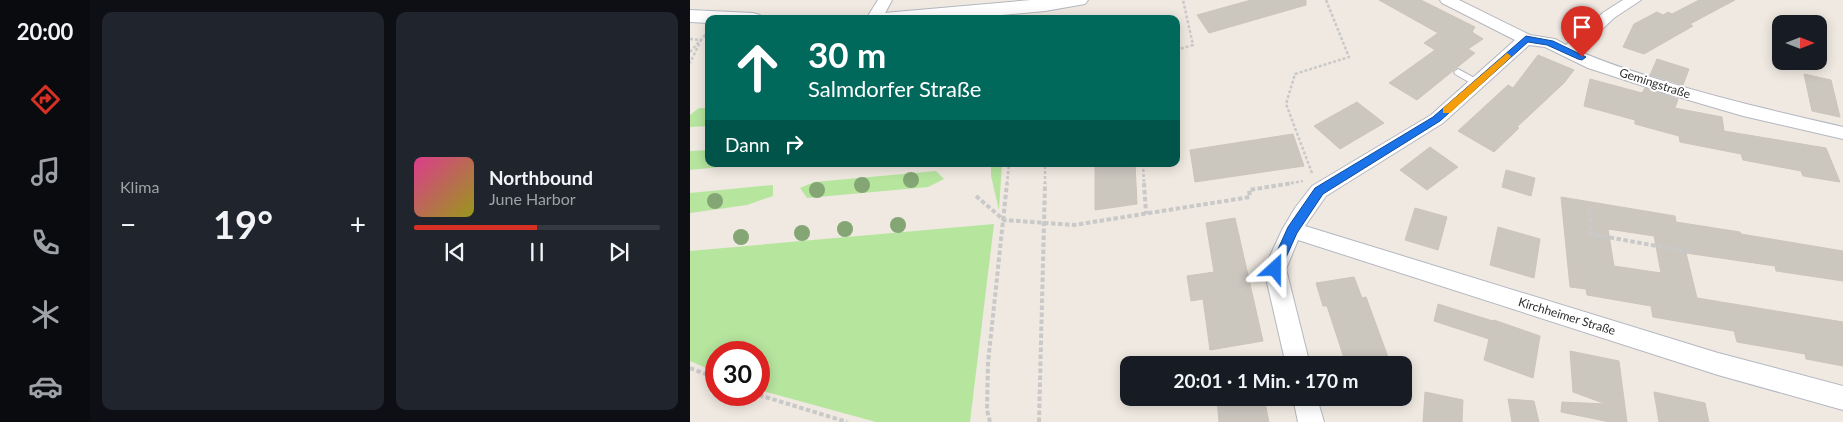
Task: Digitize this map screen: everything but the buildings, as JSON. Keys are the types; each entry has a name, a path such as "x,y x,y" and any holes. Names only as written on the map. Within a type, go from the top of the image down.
{"street":[{"path":"690,15 707,0"},
{"path":"876,15 885,0"},
{"path":"930,15 1078,0"},
{"name":"Gemingstraße","path":"1447,0 1526,39 1550,43 1594,64 1743,110 1843,133"},
{"path":"1569,51 1609,15 1634,0"},
{"path":"690,15 705,16"},
{"path":"1296,356 1275,269 1292,230 1316,185 1437,119 1526,39"},
{"name":"Kirchheimer Straße","path":"1292,230 1718,364 1843,398"},
{"path":"1308,406 1311,422"}],"lane":[{"path":"1458,72 1477,83"}],"path":[{"path":"1180,49 1193,45 1182,0"},
{"path":"976,196 1004,220 1074,225 1250,196 1249,190 1316,185 1286,104 1295,74 1349,57 1326,0"},
{"path":"690,52 705,35"},
{"path":"690,39 700,40"},
{"path":"690,63 700,40"},
{"path":"990,422 987,410 988,363 1009,167"},
{"path":"1039,422 1045,167"},
{"path":"1143,167 1146,214"},
{"path":"1588,211 1591,234 1690,252"},
{"path":"690,368 705,374"},
{"path":"770,399 847,422"}],"green space":[{"path":"699,108 705,108 705,126 690,127 690,115"},
{"path":"705,150 705,167 720,167 690,170 690,151"},
{"path":"991,167 1002,167 999,210 991,176"},
{"path":"936,171 944,179 928,187 807,198 800,188 814,182"},
{"path":"773,185 773,196 747,205 690,213 690,193"},
{"path":"994,224 970,422 876,422 770,393 770,341 705,341 705,367 690,361 690,251"}],"slow traffic":[{"path":"1446,111 1507,56"}],"route":[{"path":"1275,269 1292,230 1319,191 1437,119 1526,39 1550,43 1582,57"}]}
